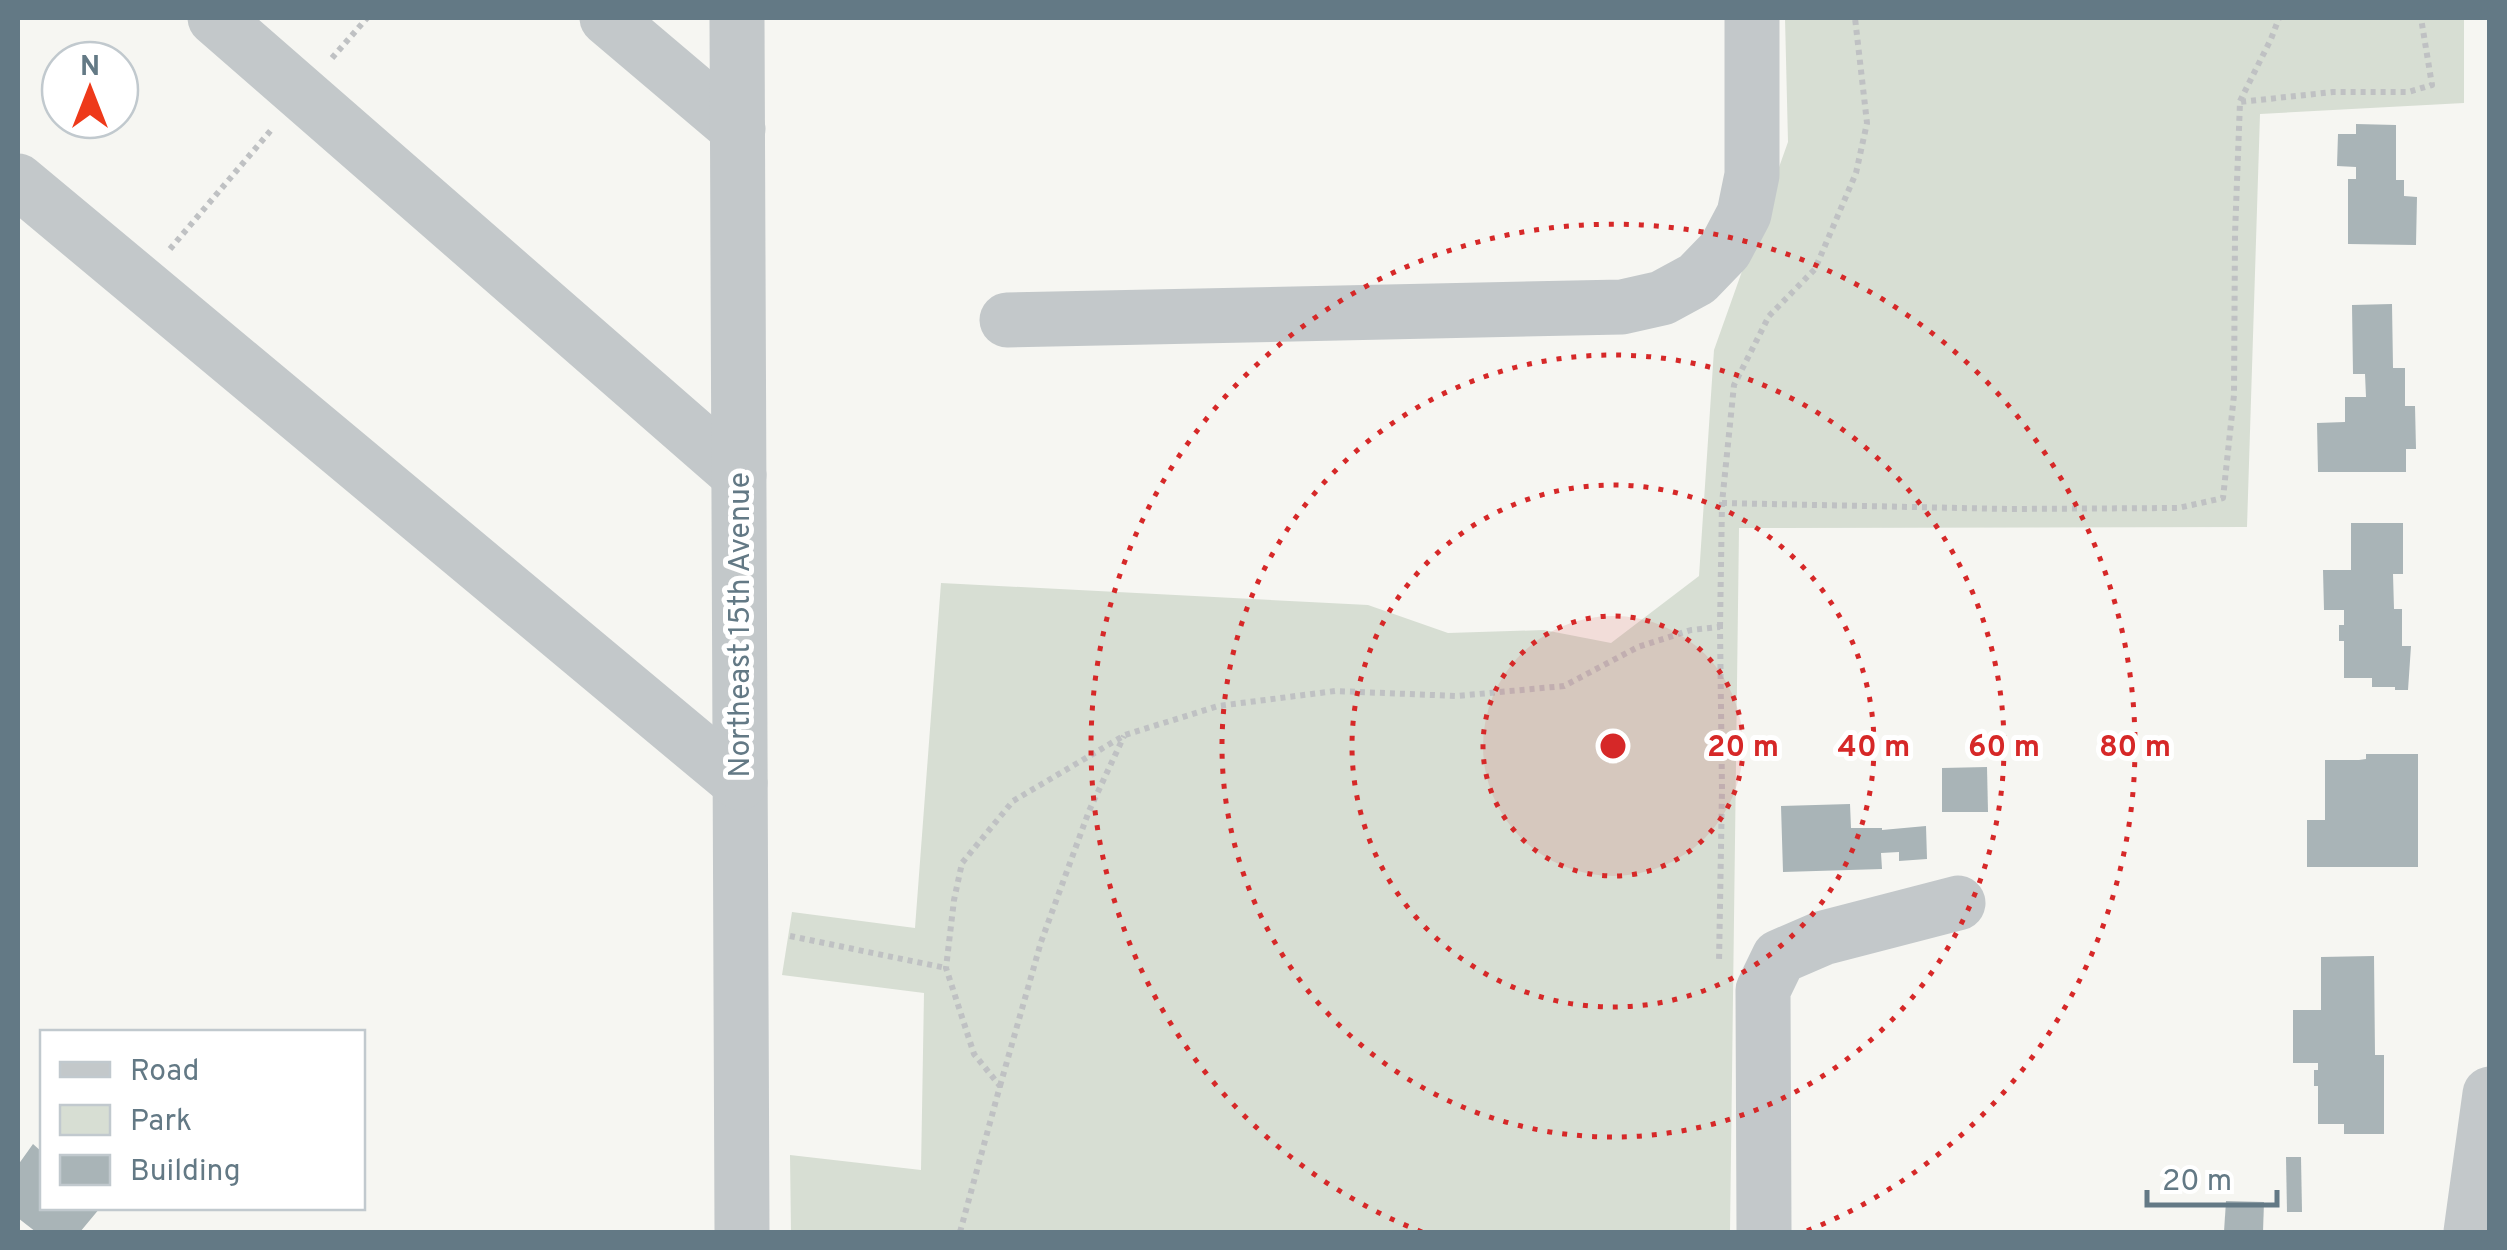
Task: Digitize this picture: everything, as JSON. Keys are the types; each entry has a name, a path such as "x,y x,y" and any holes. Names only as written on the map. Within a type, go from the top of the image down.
{"street":[{"path":"215,18 738,475"},
{"path":"608,18 738,128"},
{"name":"Northeast 15th Avenue","path":"737,18 742,1232"},
{"path":"1007,320 1622,307 1662,298 1698,280 1725,250 1744,214 1752,175 1752,18"},
{"path":"18,181 740,782"},
{"path":"1764,1232 1763,990 1779,957 1823,938 1958,903"},
{"path":"2471,1232 2490,1094"}],"path":[{"path":"140,284 367,18"},
{"path":"1718,969 1722,504 1734,385 1768,316 1815,268 1856,173 1867,123 1855,18"},
{"path":"1722,504 2178,508 2222,498 2234,395 2240,102 2272,39 2278,18"},
{"path":"2240,102 2334,92 2408,92 2432,85 2421,18"},
{"path":"1000,1086 974,1054 946,968 962,863 1012,801 1125,735 1218,706 1335,691 1457,696 1564,686 1638,647 1691,630 1720,628"},
{"path":"960,1232 1041,942 1089,811 1125,735"},
{"path":"741,922 789,936 946,968"}],"green space":[{"path":"1785,18 2464,18 2464,103 2260,114 2247,527 1739,528 1730,1232 791,1232 790,1155 921,1170 924,993 782,975 792,912 915,928 941,583 1368,605 1448,633 1544,630 1611,643 1699,576 1714,350 1788,142"}],"building":[{"path":"2356,124 2396,125 2396,180 2404,180 2404,196 2417,197 2416,245 2348,244 2348,179 2356,179 2356,167 2337,166 2338,134 2356,134"},
{"path":"2392,304 2393,368 2405,368 2405,406 2415,406 2416,449 2406,449 2406,472 2318,472 2317,423 2345,422 2345,397 2366,397 2365,374 2353,374 2352,305"},
{"path":"2351,523 2403,523 2403,574 2393,574 2394,609 2402,609 2402,646 2411,646 2408,690 2372,687 2372,678 2344,678 2344,641 2339,641 2339,625 2344,625 2344,610 2324,610 2323,570 2351,570"},
{"path":"2366,754 2418,754 2418,867 2307,867 2307,820 2325,820 2325,760 2366,759"},
{"path":"1987,767 1988,812 1942,812 1942,768"},
{"path":"1850,804 1851,828 1926,826 1927,859 1899,861 1899,852 1881,853 1882,869 1783,872 1781,806"},
{"path":"2374,956 2375,1055 2384,1055 2384,1134 2344,1134 2344,1124 2318,1124 2314,1070 2318,1070 2318,1063 2293,1063 2293,1010 2321,1010 2321,957"},
{"path":"33,1144 40,1150 40,1210 98,1210 80,1232 36,1232 18,1218 18,1165"},
{"path":"2286,1157 2301,1157 2302,1212 2287,1212"},
{"path":"2226,1201 2264,1202 2263,1232 2224,1232"}]}
